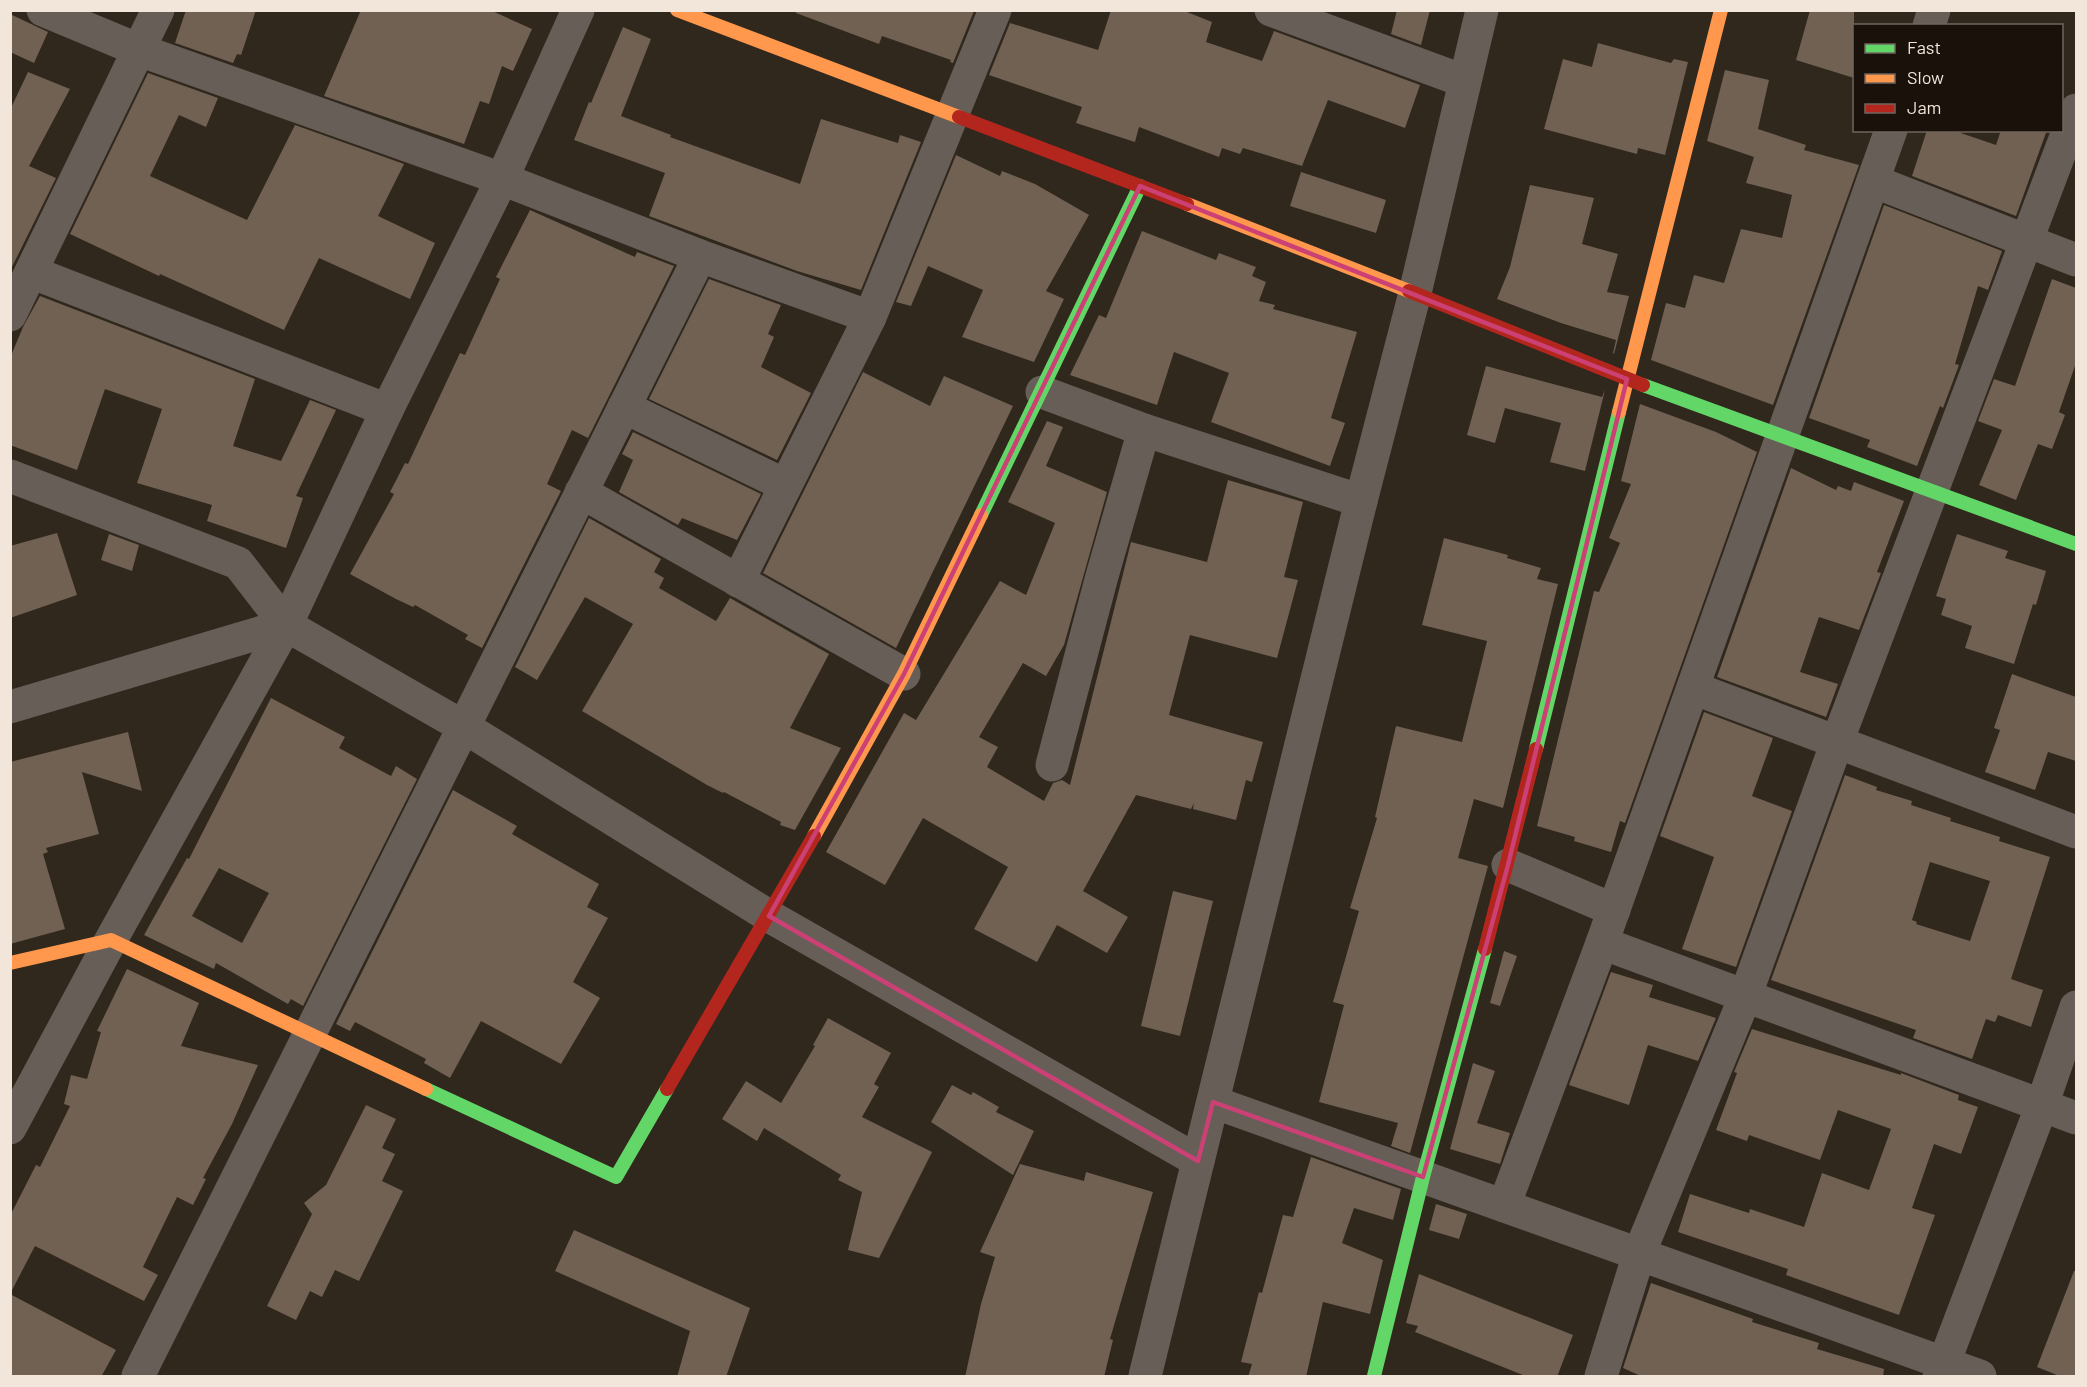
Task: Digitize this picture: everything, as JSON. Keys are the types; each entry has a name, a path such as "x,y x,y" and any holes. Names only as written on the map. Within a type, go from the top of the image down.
{"street":[{"path":"43,10 139,50 502,179 700,256 870,317"},
{"path":"10,315 158,10"},
{"path":"10,1128 111,940 286,625 387,410 502,179 579,10"},
{"path":"677,10 1140,186 1415,293 1627,379 2076,544"},
{"path":"738,581 870,317 995,10"},
{"path":"1271,10 1327,20 1464,81"},
{"path":"1145,1377 1361,501 1415,293 1482,10"},
{"path":"1374,1377 1424,1177 1508,865 1627,379 1721,10"},
{"path":"1601,1377 1639,1254 1745,997 1837,742 2076,110"},
{"path":"1504,1206 1614,910 1890,132"},
{"path":"1873,181 2076,260"},
{"path":"10,963 111,940 309,1035 616,1177 769,916 904,674 1140,186"},
{"path":"138,1377 700,256"},
{"path":"31,272 387,410"},
{"path":"1042,392 1144,430 1361,501"},
{"path":"624,407 785,485"},
{"path":"1052,765 1102,576 1144,430"},
{"path":"10,476 237,563 286,625 464,727 769,916 1198,1161"},
{"path":"581,492 904,674"},
{"path":"10,707 286,625"},
{"path":"1693,688 2076,832"},
{"path":"1508,865 1614,910"},
{"path":"1602,943 2076,1118"},
{"path":"1941,1370 2042,1105 2076,1006"},
{"path":"1213,1102 1639,1254 1941,1370 1980,1377"}],"highlighted area":[{"path":"1140,186 1627,379 1508,865 1423,1177 1213,1102 1198,1161 769,916 904,674"}],"building":[{"path":"186,10 256,10 241,55 237,54 233,63 175,43"},
{"path":"361,10 490,10 532,29 513,71 502,66 489,104 480,101 464,144 324,96"},
{"path":"796,10 974,11 953,63 950,62 951,60 882,36 879,44 796,13"},
{"path":"1111,10 1182,10 1212,22 1206,42 1262,61 1274,31 1420,85 1405,128 1328,100 1302,166 1243,148 1240,154 1222,148 1219,157 1139,127 1135,142 1076,123 1082,107 989,75 1010,23 1098,50"},
{"path":"1397,10 1430,10 1421,45 1391,34"},
{"path":"1810,10 1854,12 1853,78 1796,60"},
{"path":"10,14 48,32 34,63 10,52"},
{"path":"623,27 651,39 621,116 671,135 670,137 800,184 821,119 898,143 900,135 921,142 861,290 797,271 649,216 665,173 574,140"},
{"path":"1598,43 1671,63 1674,59 1688,62 1665,155 1638,148 1637,154 1544,129 1563,59 1592,67"},
{"path":"1725,70 1769,80 1758,129 1806,145 1804,150 1859,165 1773,405 1651,360 1666,303 1685,308 1694,275 1724,283 1741,229 1782,238 1792,195 1746,183 1754,157 1707,141"},
{"path":"28,72 70,89 29,166 56,178 10,271 10,110"},
{"path":"148,73 218,98 206,127 179,115 150,176 247,220 295,125 404,164 378,216 435,243 410,299 319,258 284,330 160,274 159,276 70,234"},
{"path":"1926,132 1958,132 1996,145 2000,132 2046,132 2016,216 1912,176"},
{"path":"956,155 1000,176 1002,171 1035,184 1089,215 1046,291 1064,299 1034,362 962,337 983,290 928,266 911,306 896,302"},
{"path":"1301,172 1386,200 1376,233 1290,206"},
{"path":"1530,185 1594,198 1582,244 1618,254 1607,292 1629,296 1614,354 1616,340 1561,323 1497,299 1510,267"},
{"path":"1884,205 2002,251 1988,290 1978,286 1955,364 1959,365 1943,408 1940,406 1917,466 1867,447 1870,440 1809,418"},
{"path":"530,210 635,257 637,252 674,266 588,438 572,430 547,484 561,491 482,648 465,639 468,635 415,605 413,607 396,599 350,574 394,494 390,492 405,463 408,464 460,353 465,355 500,279 496,277"},
{"path":"1142,231 1216,260 1219,253 1256,267 1252,276 1266,282 1259,301 1275,305 1273,309 1357,332 1331,418 1345,423 1330,466 1211,422 1229,373 1174,352 1157,405 1070,375 1099,315 1106,318"},
{"path":"709,279 781,305 768,334 774,337 761,367 811,393 777,460 649,399"},
{"path":"2052,279 2076,288 2076,363 2059,412 2065,415 2052,449 2038,444 2016,500 1979,485 2002,430 1978,421 1994,379 2015,386"},
{"path":"40,296 255,379 233,446 281,461 310,400 336,410 296,496 303,498 286,548 207,521 212,505 137,483 162,409 105,389 77,470 10,445 10,358 23,327"},
{"path":"1486,366 1602,397 1605,390 1585,471 1550,462 1561,423 1505,408 1495,443 1467,435"},
{"path":"863,372 930,406 944,376 1013,406 896,648 763,573"},
{"path":"1640,404 1716,432 1757,452 1625,823 1620,821 1611,852 1574,841 1575,837 1537,826 1594,591 1599,592 1620,543 1609,538 1631,484 1621,481"},
{"path":"1047,421 1063,427 1046,466 1107,492 1064,645 1046,676 1023,663 979,737 998,747 987,767 1044,801 1053,783 1062,780 1070,785 1131,542 1207,562 1228,480 1303,502 1284,577 1298,580 1277,658 1190,635 1169,715 1263,742 1252,782 1246,780 1236,820 1193,809 1194,803 1191,809 1136,795 1083,891 1128,917 1107,953 1057,925 1037,962 974,929 1008,867 923,818 885,885 826,852 904,713 916,720 1000,581 1026,595 1055,523 1008,502"},
{"path":"633,432 761,494 737,540 682,518 678,525 619,492 633,460 622,454"},
{"path":"1791,468 1836,490 1838,486 1851,491 1854,482 1904,501 1877,572 1881,573 1859,630 1819,617 1800,672 1838,684 1826,717 1717,677"},
{"path":"589,518 661,559 654,572 664,578 659,588 716,621 730,598 829,654 790,728 841,748 795,830 780,825 781,822 707,785 582,711 633,624 585,597 537,680 515,667"},
{"path":"57,533 77,595 10,618 10,546"},
{"path":"109,534 139,545 132,571 101,560"},
{"path":"1957,534 2008,551 2005,558 2046,571 2014,664 1965,648 1972,626 1941,615 1946,599 1936,596"},
{"path":"1444,538 1508,555 1507,558 1541,568 1537,579 1558,584 1503,808 1474,799 1458,858 1488,866 1410,1153 1391,1146 1398,1123 1319,1102 1344,1005 1333,1002 1359,911 1350,908 1377,818 1375,817 1396,726 1462,742 1487,641 1422,625"},
{"path":"2012,674 2076,697 2076,761 2048,752 2035,790 1985,772 2000,730 1994,728"},
{"path":"271,698 345,737 339,748 391,776 396,766 417,779 303,1006 291,999 288,1004 216,963 214,969 144,935 187,858 189,859","holes":["219,868 269,893 242,943 192,916"]},
{"path":"1704,712 1773,738 1752,796 1792,811 1736,967 1682,949 1714,857 1660,836"},
{"path":"128,732 142,791 82,772 99,834 46,848 48,852 43,854 65,929 10,944 10,762"},
{"path":"1845,775 1877,787 1876,790 1912,801 1911,805 1951,818 1950,821 2000,837 1999,841 2050,857 2011,979 2043,990 2031,1027 1998,1015 1995,1022 1986,1019 1972,1059 1913,1038 1916,1030 1771,980","holes":["1930,862 1990,881 1970,941 1916,924 1917,922 1912,920"]},
{"path":"453,790 517,826 512,834 599,884 587,907 608,918 573,982 600,998 561,1064 481,1021 450,1078 424,1063 426,1059 355,1022 350,1031 336,1024"},
{"path":"1173,891 1213,901 1180,1036 1141,1026"},
{"path":"1504,951 1517,956 1500,1006 1490,1003"},
{"path":"127,969 199,1003 181,1046 258,1065 232,1124 203,1178 206,1179 193,1205 177,1197 143,1267 158,1275 144,1301 35,1246 10,1294 10,1216 36,1165 40,1167 70,1106 64,1104 71,1075 87,1079 101,1032 97,1031"},
{"path":"1611,972 1653,985 1649,997 1716,1018 1698,1061 1648,1045 1629,1105 1569,1085"},
{"path":"828,1018 891,1053 874,1084 879,1087 862,1117 932,1152 879,1258 848,1250 862,1192 838,1180 841,1175 764,1128 757,1141 722,1119 746,1081 781,1103 815,1046 813,1045"},
{"path":"1752,1029 1901,1075 1901,1073 1959,1095 1958,1100 1978,1107 1961,1154 1934,1144 1912,1208 1935,1215 1899,1315 1786,1275 1788,1269 1678,1232 1690,1194 1749,1213 1750,1209 1804,1227 1822,1173 1869,1190 1891,1129 1838,1110 1820,1160 1749,1135 1747,1141 1716,1130 1737,1073 1734,1072"},
{"path":"1473,1063 1495,1071 1477,1123 1510,1133 1500,1164 1450,1149"},
{"path":"952,1085 971,1095 973,1092 999,1107 996,1112 1034,1131 1013,1175 931,1122"},
{"path":"366,1105 396,1119 382,1148 395,1154 382,1181 403,1191 359,1281 335,1270 322,1297 310,1291 296,1320 267,1306 312,1214 304,1203 326,1185"},
{"path":"1311,1157 1401,1189 1393,1220 1354,1208 1342,1243 1383,1260 1370,1314 1323,1302 1306,1377 1248,1377 1252,1364 1241,1362 1259,1292 1262,1293 1283,1215 1293,1217"},
{"path":"1020,1164 1084,1181 1086,1172 1153,1192 1110,1339 1113,1340 1104,1377 965,1377 981,1304 995,1257 980,1252"},
{"path":"1436,1204 1467,1214 1459,1239 1429,1230"},
{"path":"574,1230 750,1308 726,1377 677,1377 690,1331 555,1271"},
{"path":"2074,1271 2076,1271 2076,1377 2062,1377 2037,1367"},
{"path":"1419,1274 1573,1335 1557,1377 1528,1377 1415,1332 1418,1326 1406,1323"},
{"path":"1651,1283 1753,1319 1752,1322 1819,1343 1817,1349 1884,1369 1883,1377 1643,1377 1623,1368"},
{"path":"10,1294 116,1350 101,1377 10,1377"}],"traffic: fast":[{"path":"981,515 1140,186"},
{"path":"1643,385 2076,544"},
{"path":"1536,749 1619,412"},
{"path":"1374,1376 1423,1177 1485,949"},
{"path":"426,1089 616,1177 667,1089"}],"traffic: slow":[{"path":"677,10 959,117"},
{"path":"1619,412 1721,10"},
{"path":"1187,204 1409,291"},
{"path":"814,836 904,674 981,515"},
{"path":"10,963 111,940 426,1089"}],"traffic: jam":[{"path":"959,117 1187,204"},
{"path":"1409,291 1643,385"},
{"path":"1485,949 1536,749"},
{"path":"667,1089 814,836"}]}
